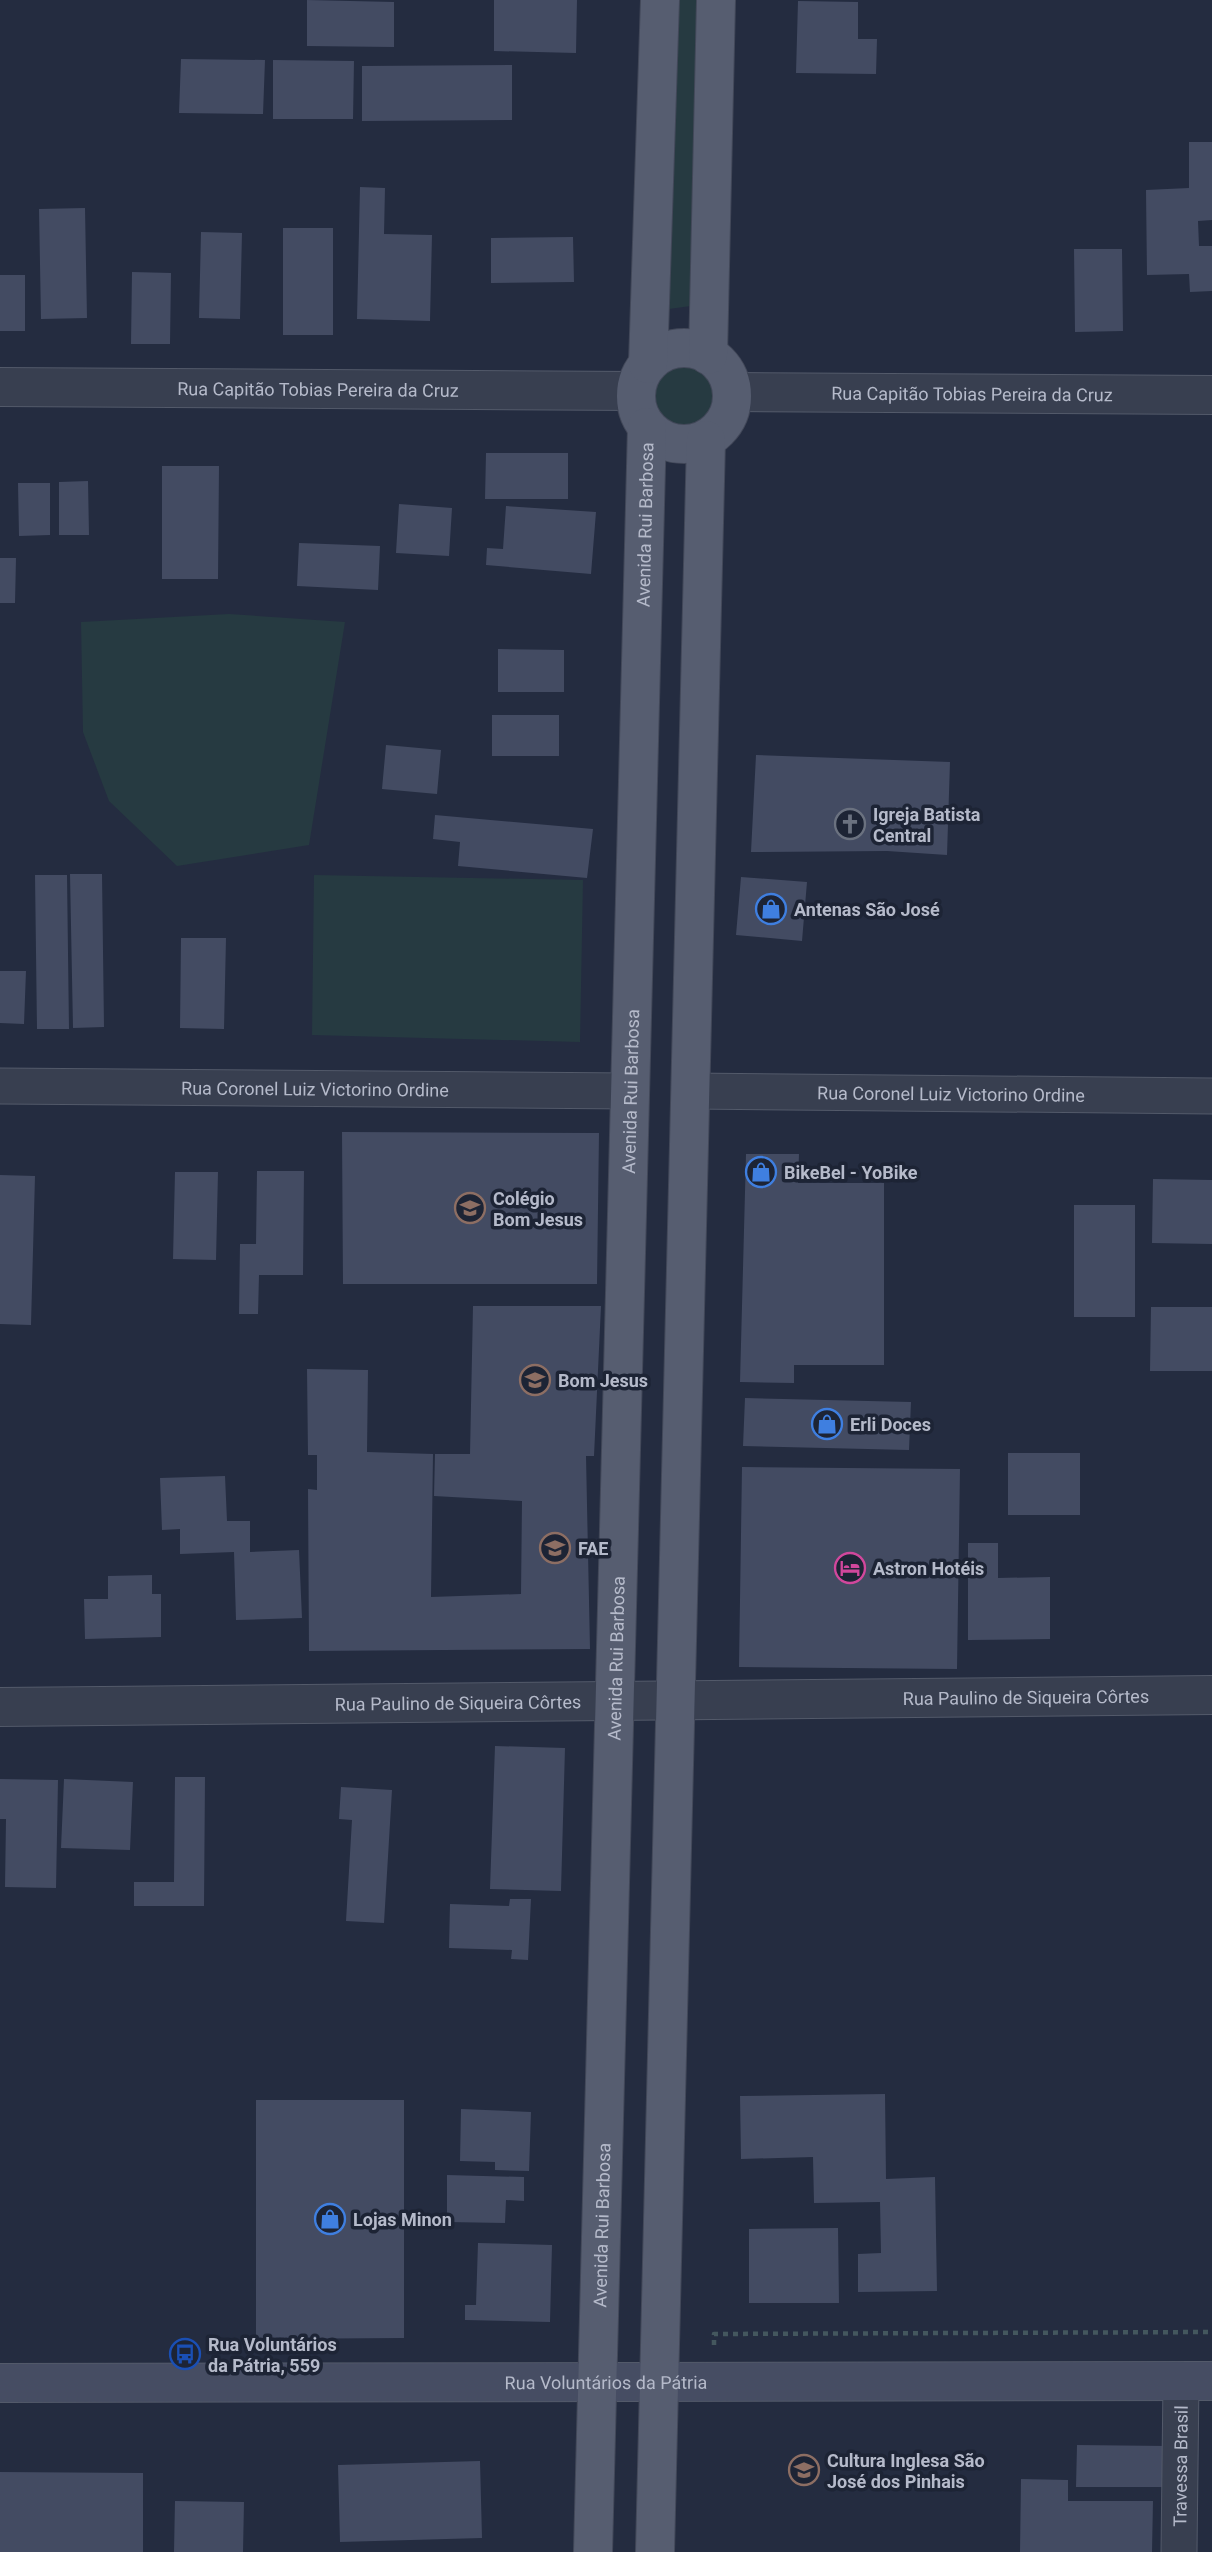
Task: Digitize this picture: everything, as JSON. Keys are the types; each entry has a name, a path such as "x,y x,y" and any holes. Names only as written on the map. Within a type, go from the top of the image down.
{"main road":[{"name":"Avenida Rui Barbosa","path":"593,2552 616,1701 644,394 660,0"},
{"path":"708,355 716,0"},
{"path":"677,349 692,349 708,355 724,370 732,392 728,415 722,425 705,440 689,444 674,443 659,437 644,394 661,354 677,349"},
{"path":"656,2552 705,440"},
{"name":"Rua Voluntários da Pátria","path":"0,2383 1196,2381"}],"street":[{"name":"Rua Capitão Tobias Pereira da Cruz","path":"0,387 644,394"},
{"name":"Rua Capitão Tobias Pereira da Cruz","path":"732,392 1212,395"},
{"name":"Rua Coronel Luiz Victorino Ordine","path":"0,1086 630,1091"},
{"name":"Rua Coronel Luiz Victorino Ordine","path":"690,1091 1212,1096"},
{"name":"Rua Paulino de Siqueira Côrtes","path":"0,1707 1212,1695"},
{"name":"Travessa Brasil","path":"1179,2552 1196,2381"}],"shaded area":[{"path":"675,0 711,0 705,304 669,309"},
{"path":"683,362 708,372 718,397 708,422 683,432 658,422 648,397 658,372"},
{"path":"229,614 345,622 309,845 177,866 109,801 83,732 81,622"},
{"path":"314,875 583,880 580,1042 312,1035"}],"building":[{"path":"307,0 394,2 394,47 307,46"},
{"path":"494,0 577,0 576,53 494,51"},
{"path":"798,1 858,2 858,39 877,39 876,74 796,73"},
{"path":"181,59 265,60 263,114 179,113"},
{"path":"273,60 354,61 353,119 273,119"},
{"path":"512,65 512,120 362,121 362,66"},
{"path":"1189,142 1212,142 1212,220 1198,221 1199,246 1212,246 1212,291 1190,292 1189,274 1147,275 1146,190 1189,188"},
{"path":"360,187 385,188 384,234 432,235 430,321 357,319"},
{"path":"85,208 87,318 41,319 39,209"},
{"path":"283,228 333,228 333,335 283,335"},
{"path":"201,232 242,233 240,319 199,318"},
{"path":"573,237 574,282 491,283 491,238"},
{"path":"1074,249 1122,249 1123,331 1075,332"},
{"path":"132,272 171,273 170,344 131,344"},
{"path":"0,275 25,275 25,331 0,331"},
{"path":"486,453 568,453 568,499 485,499"},
{"path":"162,466 219,466 218,579 162,579"},
{"path":"88,481 89,535 59,535 59,482"},
{"path":"18,483 50,483 50,535 19,536"},
{"path":"399,504 452,508 449,556 396,553"},
{"path":"506,506 596,512 591,574 486,565 487,548 503,549"},
{"path":"299,543 380,546 378,590 297,586"},
{"path":"0,558 16,558 15,603 0,603"},
{"path":"498,649 564,650 564,692 498,692"},
{"path":"492,715 559,715 559,756 492,756"},
{"path":"386,745 441,750 437,794 382,789"},
{"name":"Igreja Batista Central","path":"756,755 950,762 947,855 887,851 751,852"},
{"path":"435,815 593,829 587,878 458,866 460,842 433,839"},
{"path":"70,874 102,874 104,1027 73,1028"},
{"path":"35,875 67,875 69,1029 37,1029"},
{"name":"Antenas São José","path":"741,877 807,882 802,941 736,935"},
{"path":"181,938 226,938 224,1029 180,1028"},
{"path":"0,971 26,971 24,1024 0,1023"},
{"name":"Colégio Bom Jesus","path":"342,1132 599,1133 597,1284 343,1284"},
{"path":"746,1154 799,1154 798,1183 884,1183 884,1365 794,1365 794,1383 740,1382"},
{"path":"257,1171 304,1171 303,1275 259,1275 258,1314 239,1314 240,1244 256,1244"},
{"path":"175,1172 218,1172 216,1260 173,1259"},
{"path":"0,1175 35,1176 31,1325 0,1324"},
{"path":"1153,1179 1212,1180 1212,1244 1152,1243"},
{"path":"1074,1205 1135,1205 1135,1317 1074,1317"},
{"path":"473,1306 601,1306 594,1456 586,1456 590,1649 309,1651 308,1489 317,1490 317,1455 308,1455 307,1369 368,1370 367,1452 433,1454 431,1597 521,1594 522,1501 434,1496 435,1454 470,1454"},
{"path":"1151,1307 1212,1307 1212,1371 1150,1371"},
{"name":"Erli Doces","path":"745,1398 911,1402 909,1450 743,1446"},
{"path":"1008,1453 1080,1453 1080,1515 1008,1515"},
{"name":"Astron Hotéis","path":"742,1467 960,1469 957,1669 739,1667"},
{"path":"225,1476 227,1521 250,1521 250,1552 299,1550 302,1618 236,1620 234,1552 180,1554 180,1529 162,1530 160,1478"},
{"path":"968,1543 998,1543 998,1578 1050,1577 1050,1639 968,1640"},
{"path":"152,1575 152,1594 161,1594 161,1637 85,1639 84,1599 108,1599 108,1576"},
{"path":"495,1746 565,1748 561,1891 490,1889"},
{"path":"175,1777 205,1777 204,1906 134,1906 134,1882 174,1882"},
{"path":"0,1779 58,1780 56,1888 5,1887 6,1819 0,1819"},
{"path":"64,1779 133,1782 130,1850 61,1848"},
{"path":"341,1787 392,1790 384,1923 346,1921 352,1820 339,1819"},
{"path":"510,1899 531,1899 528,1960 511,1959 512,1950 449,1948 450,1904 509,1906"},
{"path":"885,2094 886,2179 935,2177 937,2291 858,2292 858,2254 881,2253 880,2202 814,2203 813,2157 741,2159 740,2096"},
{"name":"Lojas Minon","path":"256,2100 404,2100 404,2338 256,2339"},
{"path":"461,2109 531,2112 529,2171 495,2170 495,2162 460,2161"},
{"path":"447,2175 524,2177 524,2201 506,2200 505,2223 447,2222"},
{"path":"838,2228 839,2303 749,2303 749,2229"},
{"path":"478,2243 552,2245 550,2322 465,2320 465,2305 476,2305"},
{"path":"1077,2445 1167,2446 1166,2487 1076,2487"},
{"path":"480,2461 482,2538 340,2542 338,2465"},
{"path":"0,2472 143,2473 143,2552 0,2552"},
{"path":"1021,2479 1068,2480 1068,2501 1153,2501 1152,2552 1020,2552"},
{"path":"175,2501 244,2502 243,2552 174,2552"}],"place":[{"name":"Igreja Batista Central","path":"850,824"},
{"name":"Antenas São José","path":"771,909"},
{"name":"BikeBel - YoBike","path":"761,1172"},
{"name":"Colégio Bom Jesus","path":"470,1208"},
{"name":"Bom Jesus","path":"535,1380"},
{"name":"Erli Doces","path":"827,1424"},
{"name":"FAE","path":"555,1548"},
{"name":"Astron Hotéis","path":"850,1568"},
{"name":"Lojas Minon","path":"330,2219"},
{"name":"Rua Voluntários da Pátria, 559","path":"185,2354"},
{"name":"Cultura Inglesa São José dos Pinhais","path":"804,2470"}]}
